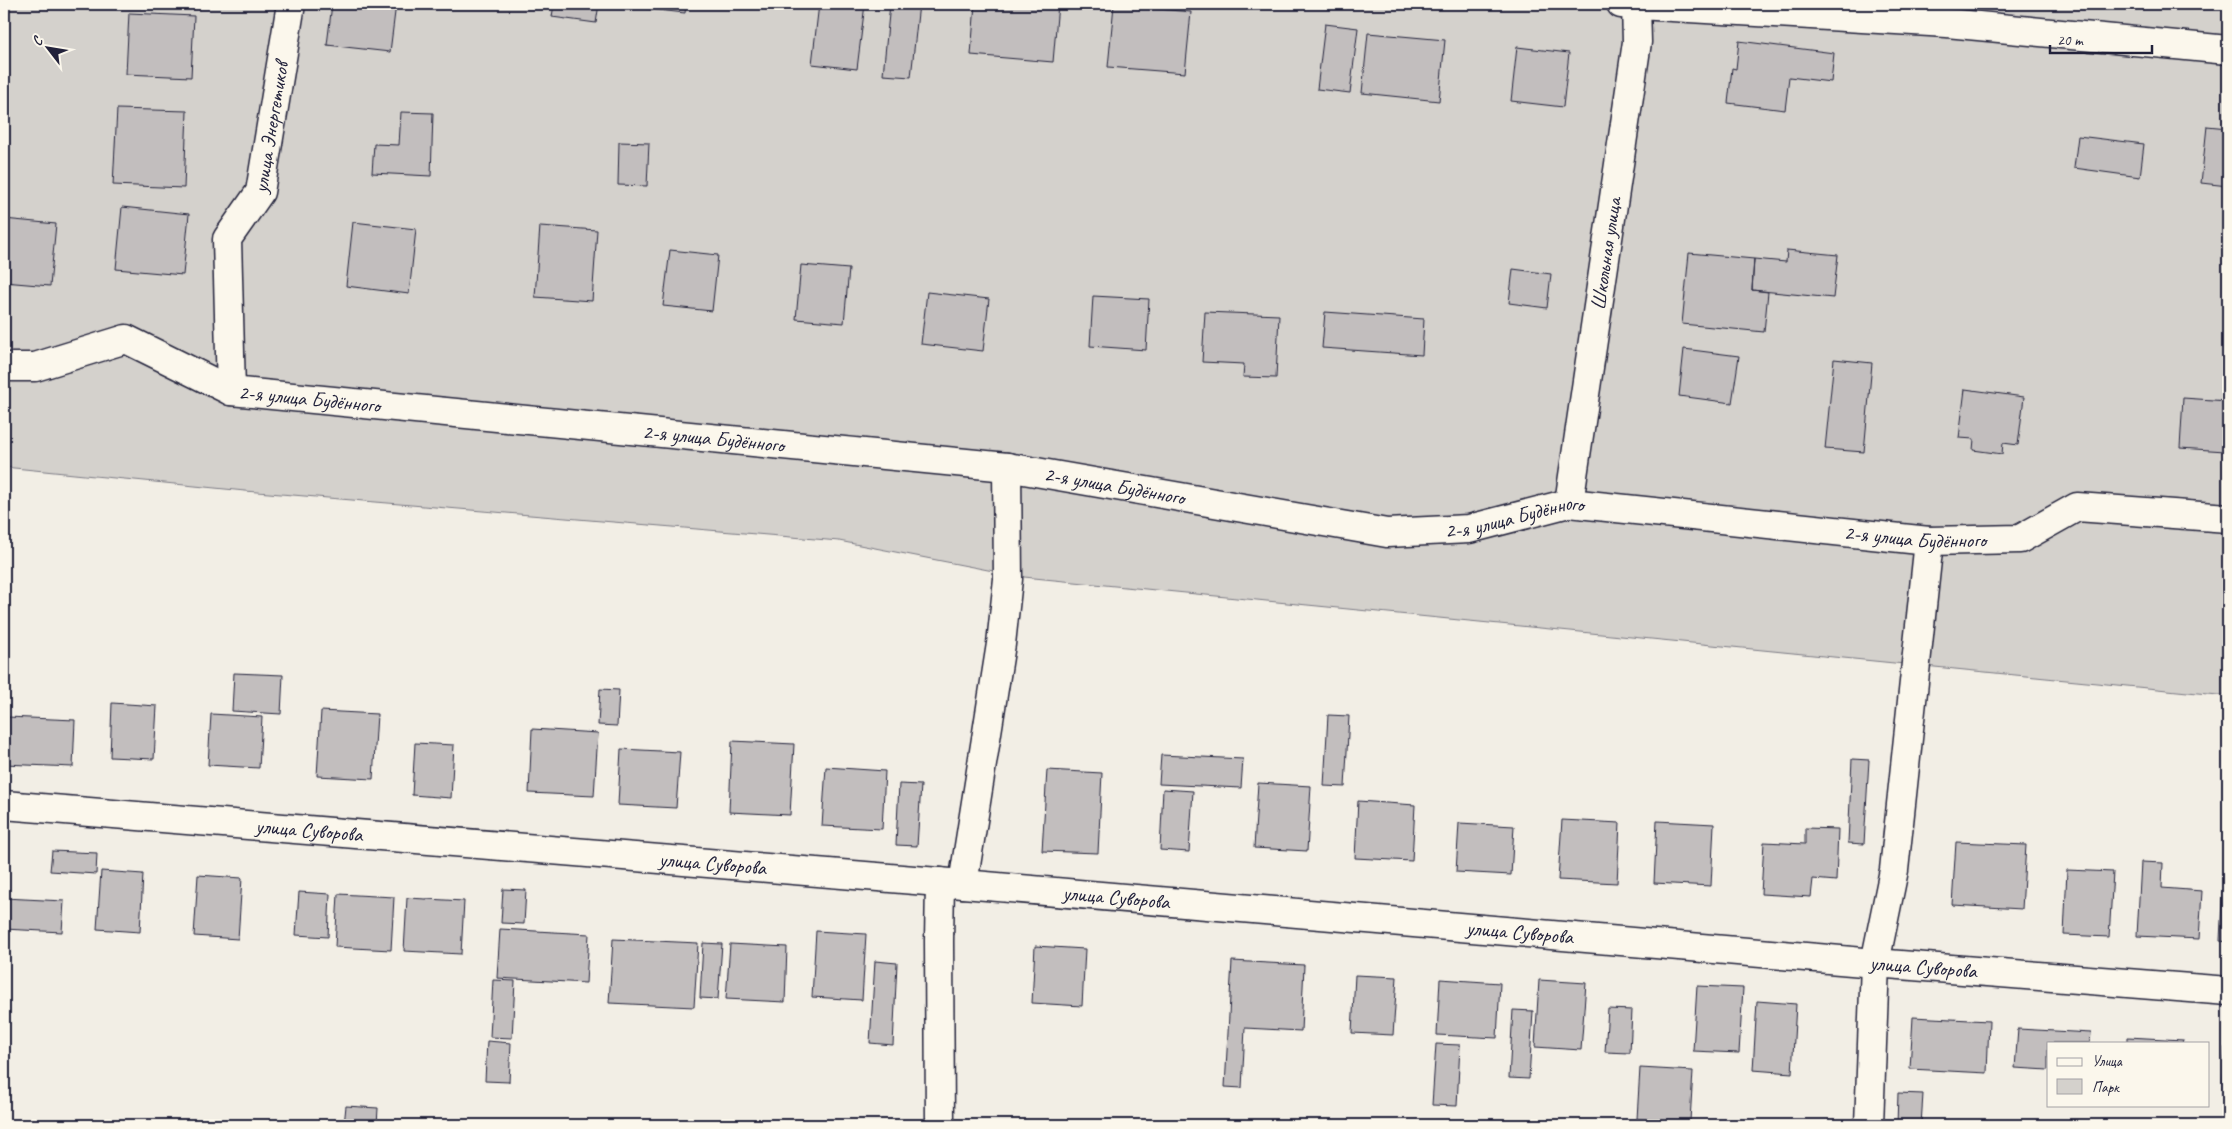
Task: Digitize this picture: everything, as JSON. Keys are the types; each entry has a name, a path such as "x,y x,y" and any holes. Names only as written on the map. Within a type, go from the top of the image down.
{"street":[{"name":"улица Энергетиков","path":"231,391 227,239 260,192 290,4"},
{"path":"1631,4 1947,23 2228,50"},
{"name":"Школьная улица","path":"1569,503 1637,42 1631,4"},
{"name":"2-я улица Будённого","path":"4,367 35,367 126,339 231,391 1007,466 1387,534 1469,528 1569,503 1929,541 2020,539 2077,507 2228,518"},
{"path":"940,1125 939,941 1002,635 1008,579 1007,466"},
{"path":"1869,1125 1875,963 1894,870 1929,541"},
{"name":"улица Суворова","path":"4,806 952,883 1875,963 2228,991"}],"green space":[{"path":"4,4 2228,4 2228,696 1024,577 839,541 245,491 4,467"}],"building":[{"path":"332,4 396,4 390,52 327,45"},
{"path":"554,4 599,4 596,23 552,17"},
{"path":"640,4 686,4 685,13 639,8"},
{"path":"819,4 865,4 857,69 812,64"},
{"path":"890,4 919,4 911,77 883,75"},
{"path":"975,4 1058,4 1053,62 971,55"},
{"path":"1114,5 1191,12 1185,73 1108,67"},
{"path":"129,13 194,16 191,77 126,74"},
{"path":"1325,24 1358,28 1350,93 1317,89"},
{"path":"1368,33 1445,40 1439,101 1362,93"},
{"path":"1739,41 1834,53 1831,82 1789,77 1785,110 1728,103 1732,68 1736,69"},
{"path":"1517,47 1569,53 1563,107 1511,101"},
{"path":"117,109 187,111 184,188 113,185"},
{"path":"401,112 433,113 431,176 372,173 374,144 399,145"},
{"path":"2207,126 2228,128 2228,186 2201,183"},
{"path":"2078,136 2144,144 2140,177 2074,168"},
{"path":"619,142 649,143 647,186 618,185"},
{"path":"122,207 189,214 183,275 116,269"},
{"path":"4,219 56,224 50,286 4,282"},
{"path":"353,222 416,229 409,294 346,286"},
{"path":"540,226 597,230 592,301 535,297"},
{"path":"670,250 718,255 712,311 663,306"},
{"path":"1787,250 1838,255 1833,298 1752,290 1754,259 1786,262"},
{"path":"1689,253 1754,259 1752,290 1768,292 1764,332 1682,324"},
{"path":"801,265 849,269 844,323 796,319"},
{"path":"1513,269 1551,274 1547,308 1509,303"},
{"path":"927,292 989,299 983,351 921,344"},
{"path":"1093,296 1149,299 1146,350 1090,346"},
{"path":"1205,312 1279,315 1276,378 1243,377 1244,364 1202,362"},
{"path":"1325,312 1424,319 1422,355 1322,348"},
{"path":"1684,349 1739,356 1732,403 1679,396"},
{"path":"1834,359 1872,363 1864,452 1825,449"},
{"path":"1965,389 2024,397 2018,445 2003,443 2002,454 1973,450 1974,439 1959,438"},
{"path":"2183,398 2228,401 2225,451 2180,448"},
{"path":"234,673 283,675 281,714 232,711"},
{"path":"600,689 619,690 617,726 598,725"},
{"path":"112,703 157,706 154,759 110,757"},
{"path":"321,711 377,714 373,779 317,776"},
{"path":"211,714 262,717 259,768 208,765"},
{"path":"1328,715 1349,716 1345,787 1324,786"},
{"path":"7,717 75,720 73,767 4,764"},
{"path":"532,729 598,733 594,796 529,793"},
{"path":"732,741 794,744 790,815 729,812"},
{"path":"415,743 454,745 451,798 412,795"},
{"path":"621,749 680,752 676,808 618,805"},
{"path":"1161,755 1243,759 1241,788 1159,784"},
{"path":"1852,759 1869,760 1864,844 1848,843"},
{"path":"826,767 885,771 882,829 822,826"},
{"path":"1047,770 1102,773 1098,853 1042,851"},
{"path":"1258,783 1311,786 1307,851 1254,848"},
{"path":"899,784 921,785 917,846 896,845"},
{"path":"1163,789 1193,791 1189,852 1160,850"},
{"path":"1358,801 1415,805 1412,861 1355,858"},
{"path":"1562,820 1620,823 1617,883 1558,880"},
{"path":"1657,821 1714,824 1711,886 1654,883"},
{"path":"1459,823 1514,826 1511,875 1456,872"},
{"path":"1805,828 1838,829 1836,881 1813,879 1811,897 1761,894 1764,842 1805,844"},
{"path":"1956,842 2026,845 2022,909 1952,905"},
{"path":"52,851 97,853 96,874 50,871"},
{"path":"2141,862 2163,863 2162,888 2202,891 2199,939 2137,936"},
{"path":"2067,870 2113,872 2109,937 2064,935"},
{"path":"101,871 143,874 140,932 97,929"},
{"path":"198,875 242,878 238,939 194,936"},
{"path":"2223,879 2228,879 2228,942 2220,941"},
{"path":"503,889 526,890 524,924 501,923"},
{"path":"299,892 330,894 328,937 296,935"},
{"path":"338,894 394,897 391,950 335,947"},
{"path":"4,898 64,901 62,932 4,929"},
{"path":"407,898 464,901 461,954 404,951"},
{"path":"500,929 589,934 586,983 497,978"},
{"path":"816,931 866,934 862,1000 812,997"},
{"path":"613,939 698,943 694,1007 609,1003"},
{"path":"703,943 722,944 718,999 700,998"},
{"path":"730,944 787,947 785,1002 726,999"},
{"path":"1035,946 1085,949 1082,1006 1032,1003"},
{"path":"875,961 897,963 893,1045 870,1043"},
{"path":"1232,961 1304,965 1301,1031 1245,1028 1242,1088 1225,1087"},
{"path":"1355,975 1397,977 1393,1035 1352,1033"},
{"path":"1440,979 1500,983 1497,1038 1437,1035"},
{"path":"493,980 515,981 512,1038 490,1037"},
{"path":"1539,980 1586,983 1581,1050 1535,1047"},
{"path":"1697,986 1743,988 1739,1053 1693,1051"},
{"path":"1757,1001 1796,1004 1792,1073 1753,1070"},
{"path":"1608,1009 1632,1010 1630,1053 1605,1052"},
{"path":"1513,1010 1533,1011 1529,1079 1509,1078"},
{"path":"1913,1017 1989,1021 1987,1073 1910,1069"},
{"path":"2018,1029 2091,1033 2090,1042 2047,1042 2047,1070 2015,1068"},
{"path":"2128,1037 2183,1040 2182,1042 2128,1042"},
{"path":"487,1041 511,1043 509,1082 485,1081"},
{"path":"1436,1044 1460,1045 1457,1106 1432,1105"},
{"path":"2225,1047 2228,1047 2228,1113 2221,1113"},
{"path":"1640,1068 1693,1071 1690,1121 1637,1119"},
{"path":"1898,1093 1923,1094 1921,1125 1897,1125"},
{"path":"346,1106 378,1108 377,1125 344,1125"}]}
